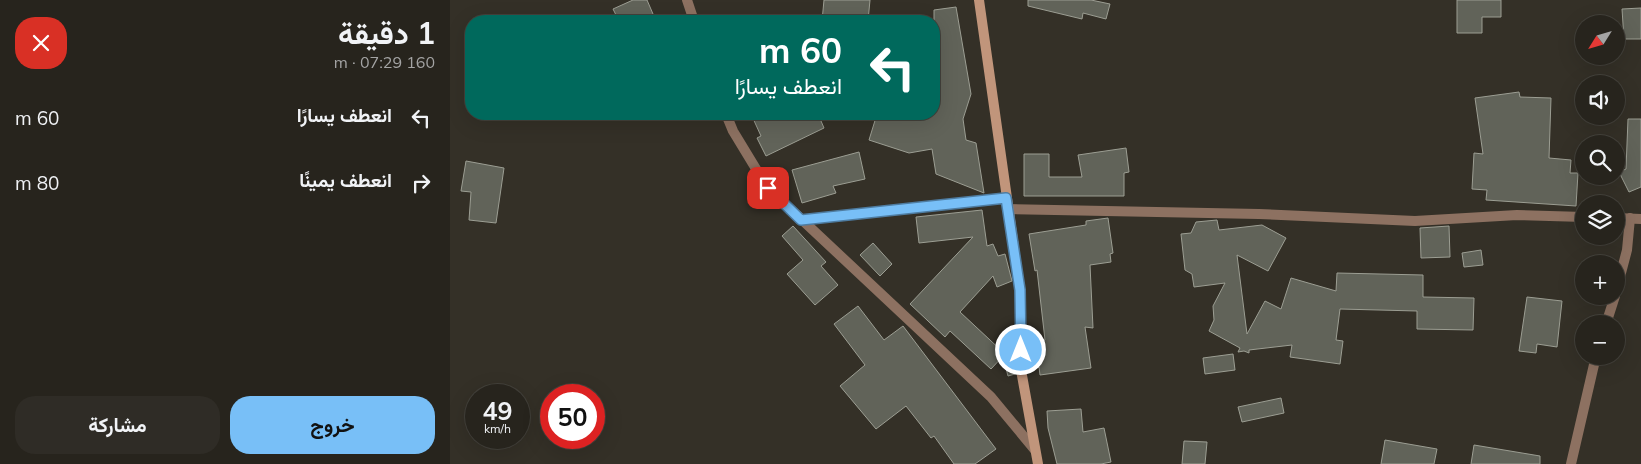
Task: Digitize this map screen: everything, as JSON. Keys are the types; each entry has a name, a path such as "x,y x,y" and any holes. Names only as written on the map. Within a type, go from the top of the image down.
{"main road":[{"path":"979,0 1020,290 1021,370 1038,464"}],"street":[{"path":"687,0 692,15"},
{"path":"728,120 733,131 768,188 991,397 1035,450"},
{"path":"801,220 1006,198"},
{"path":"1008,209 1259,214 1415,221 1517,215 1575,217"},
{"path":"1625,218 1641,219"},
{"path":"1625,258 1630,218"},
{"path":"1571,464 1594,365"}],"building":[{"path":"633,0 647,0 653,15 616,15 613,9"},
{"path":"824,0 870,0 869,15 823,15"},
{"path":"1028,0 1091,0 1110,4 1106,19 1083,13 1082,19 1028,6"},
{"path":"1457,0 1501,0 1501,17 1482,17 1482,33 1457,33"},
{"path":"956,7 971,94 963,119 966,140 976,143 984,193 936,174 932,149 909,153 869,140 875,120 940,120 940,15 934,15 934,10"},
{"path":"1641,8 1641,39 1625,39 1625,15 1622,15 1622,9"},
{"path":"1519,92 1520,97 1551,98 1549,158 1571,160 1570,173 1575,173 1575,185 1577,185 1575,206 1486,200 1487,190 1472,189 1474,153 1483,154 1475,98"},
{"path":"1628,119 1641,119 1641,187 1629,192 1625,184"},
{"path":"754,120 821,120 824,128 766,156 757,138 761,136"},
{"path":"1126,148 1129,172 1124,173 1124,196 1024,196 1024,154 1049,154 1049,177 1082,177 1078,155"},
{"path":"859,152 865,179 833,186 836,193 802,203 792,170"},
{"path":"466,161 504,168 496,223 469,220 471,192 461,191"},
{"path":"982,210 987,246 993,244 998,256 1005,254 1012,281 997,287 993,276 960,312 1005,354 991,369 950,331 945,337 910,304 973,237 919,243 916,217"},
{"path":"1108,218 1113,253 1110,254 1111,262 1090,265 1093,328 1085,327 1091,368 1040,375 1039,367 1028,370 1028,355 1037,352 1036,342 1045,340 1037,270 1035,271 1029,234 1086,225 1086,221"},
{"path":"1217,220 1219,230 1262,225 1286,238 1268,271 1237,255 1247,334 1265,301 1281,309 1291,278 1336,291 1337,273 1423,275 1423,297 1474,298 1473,330 1417,329 1417,311 1340,309 1336,340 1343,341 1340,364 1290,357 1292,345 1249,350 1249,353 1244,351 1238,352 1240,348 1209,331 1214,320 1213,306 1225,283 1194,287 1192,274 1185,270 1181,234 1191,233 1196,222"},
{"path":"793,226 826,262 821,266 838,285 815,305 787,274 803,260 782,236"},
{"path":"1449,226 1450,257 1421,258 1420,228"},
{"path":"873,243 892,264 880,276 860,255"},
{"path":"1481,250 1483,265 1464,267 1462,253"},
{"path":"1527,297 1562,301 1557,347 1537,344 1536,353 1519,351"},
{"path":"858,306 884,340 903,326 996,449 975,464 954,464 934,436 931,438 906,406 876,429 840,386 865,365 834,324"},
{"path":"1233,354 1235,370 1205,374 1203,358"},
{"path":"1014,358 1015,374 1008,376 1004,361"},
{"path":"1281,398 1284,413 1242,422 1238,407"},
{"path":"1081,409 1083,432 1104,428 1111,462 1101,464 1057,464 1048,428 1047,411"},
{"path":"1385,440 1437,449 1434,464 1381,464"},
{"path":"1184,441 1207,442 1205,464 1182,464"},
{"path":"1474,445 1540,456 1540,464 1471,464"}],"route":[{"path":"768,188 801,220 1006,198 1020,290 1021,350"}]}
